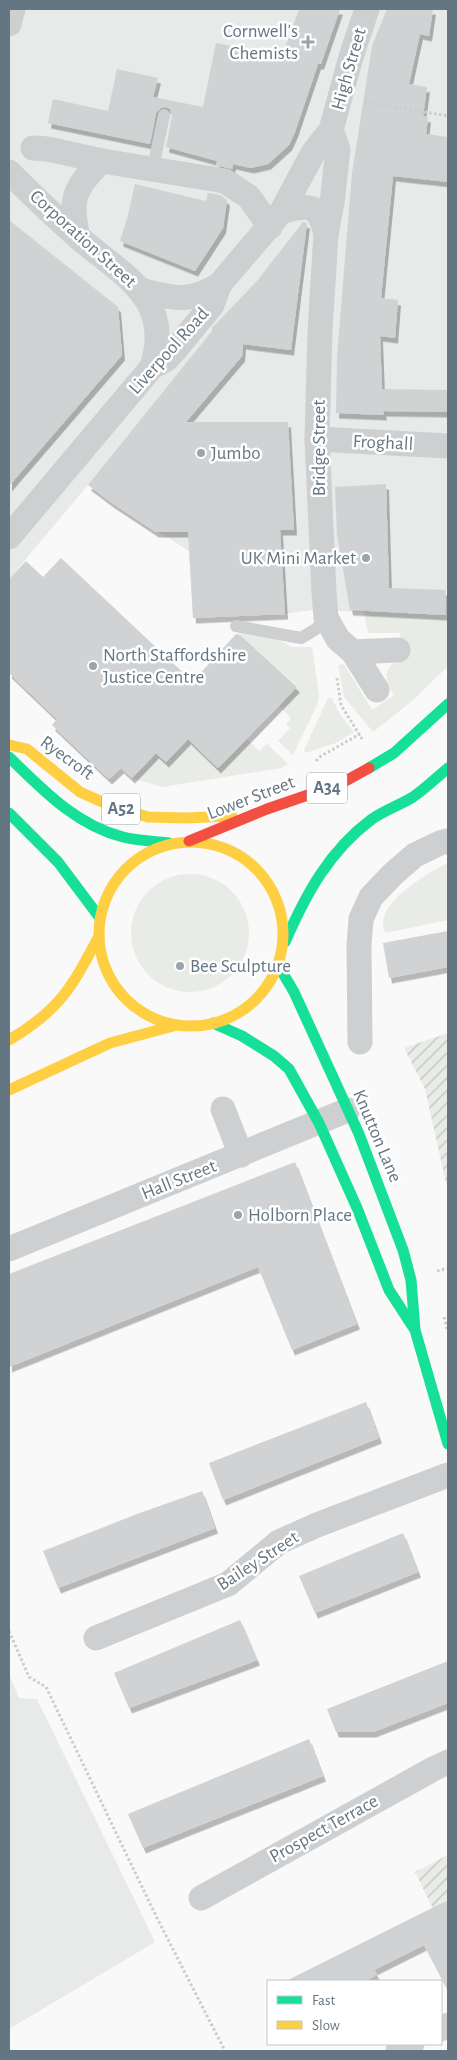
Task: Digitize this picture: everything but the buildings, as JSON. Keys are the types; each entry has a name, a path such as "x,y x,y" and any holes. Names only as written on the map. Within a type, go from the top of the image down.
{"main road":[{"name":"Lower Street","path":"188,841 340,784 394,753 448,704"},
{"name":"Ryecroft","path":"9,745 27,750 80,792 109,805 148,816 186,818 252,816"},
{"name":"Ryecroft","path":"9,757 68,812 102,830 123,837 170,844"},
{"name":"A34","path":"282,948 303,899 322,868 345,840 383,811 413,797 448,768"},
{"path":"9,813 45,847 75,881 100,918"},
{"path":"188,841 206,843 223,847 239,855 254,866 266,879 275,895 281,912 284,930 282,948 278,966 270,982 246,1008 230,1018 213,1023 195,1026 177,1025 159,1020 143,1012 122,994 107,972 101,954 100,918 109,892 124,870 145,854 170,844 188,841"},
{"path":"9,1040 31,1028 58,1005 71,989 99,936"},
{"name":"Knutton Lane","path":"278,966 294,992 348,1110 373,1168 403,1250 410,1280 415,1330 448,1444"},
{"name":"Knutton Lane","path":"213,1023 242,1036 274,1056 289,1069 319,1123 357,1208 389,1290 415,1330"},
{"path":"9,1090 110,1043 177,1025"}],"street":[{"path":"9,24 14,9"},
{"name":"High Street","path":"331,130 351,57 367,9"},
{"name":"Liverpool Road","path":"9,537 152,368 167,359 212,305 219,285 276,219 313,153 331,130"},
{"name":"Bridge Street","path":"331,130 338,149 332,203 326,234 320,331 317,439 319,519 326,618 338,639 353,652 376,690"},
{"path":"33,148 48,149 102,161 225,181 249,197 276,219"},
{"path":"78,237 74,218 75,196 80,185 102,161"},
{"name":"Corporation Street","path":"9,172 78,237 126,275 140,290 150,307 157,326 157,353 152,368"},
{"name":"Bridge Street","path":"276,219 302,206 309,207 317,211 322,219 326,234"},
{"path":"140,290 186,298 205,293 219,285"},
{"name":"Froghall","path":"317,439 448,446"},
{"path":"353,652 398,650"},
{"path":"360,1042 359,946 361,919 371,897 393,874 415,856 448,841"},
{"path":"223,1110 241,1155"},
{"name":"Hall Street","path":"9,1248 348,1110"},
{"name":"Bailey Street","path":"96,1638 228,1584 279,1542 317,1525 448,1475"},
{"name":"Prospect Terrace","path":"201,1898 448,1762"},
{"path":"398,2051 410,2045"}],"lane":[{"path":"153,168 164,115"},
{"path":"236,626 301,638 316,629 326,618"}],"path":[{"path":"340,98 448,116"},
{"path":"321,756 360,734"},
{"path":"432,1264 434,1272"},
{"path":"443,1312 448,1332"},
{"path":"9,1632 29,1677 46,1687 157,1918 225,2051"}],"shaded area":[{"path":"9,9 448,9 448,590 446,590 445,615 311,610 285,614 193,618 189,551 112,503 88,485 9,579"},
{"path":"364,611 445,615 448,618 448,666 412,701 373,732 344,697 338,665 344,664 372,710 394,695 388,684 387,674 390,666 401,660 400,633 368,633"},
{"path":"238,633 277,639 292,647 312,647 319,695 318,703 293,755 278,741 290,728 286,724 291,718 279,706 297,686"},
{"path":"328,698 332,698 341,716 354,732 336,743 305,753 304,750"},
{"path":"188,739 218,768 247,739 259,751 267,744 288,764 282,768 162,787 132,778 156,753 166,762"},
{"path":"448,863 448,920 385,933 383,922 385,913 399,895 430,872"},
{"path":"190,874 213,878 232,891 245,910 249,933 245,956 232,975 213,988 190,992 167,988 148,975 135,956 131,933 135,910 148,891 167,878"},
{"path":"448,1033 448,1192 425,1089 404,1048"},
{"path":"9,1674 19,1698 37,1699 155,1942 9,2029"},
{"path":"448,1855 448,1899 441,1903 448,1917 448,1931 445,1933 415,1872"}],"traffic: fast":[{"path":"369,768 394,753 448,704"},
{"path":"9,757 61,805 90,824 123,837 169,843"},
{"path":"285,942 310,890 343,845 372,819 413,797 448,768"},
{"path":"9,813 58,862 100,918"},
{"path":"278,965 294,992 359,1134 403,1250 411,1280 415,1330 448,1444"},
{"path":"213,1023 242,1036 274,1056 289,1069 319,1123 357,1208 389,1290 413,1327"}],"traffic: slow":[{"path":"9,745 27,749 80,792 109,805 148,817 232,816"},
{"path":"182,842 200,842 226,849 242,857 256,869 268,883 276,899 283,925 283,934 283,943 276,969 268,985 256,999 242,1011 218,1022 200,1026 182,1026 164,1022 140,1011 114,985 103,961 99,943 99,925 103,907 114,883 140,857 164,846 182,842"},
{"path":"9,1040 41,1018 63,996 81,970 99,936"},
{"path":"9,1090 110,1043 177,1025"}],"traffic: jam":[{"path":"189,841 267,809 340,784 369,768"}],"place":[{"name":"Cornwell's Chemists","path":"308,42"},
{"name":"Jumbo","path":"201,453"},
{"name":"UK Mini Market","path":"366,558"},
{"name":"North Staffordshire Justice Centre","path":"93,666"},
{"name":"Bee Sculpture","path":"180,966"},
{"name":"Holborn Place","path":"238,1215"}]}
